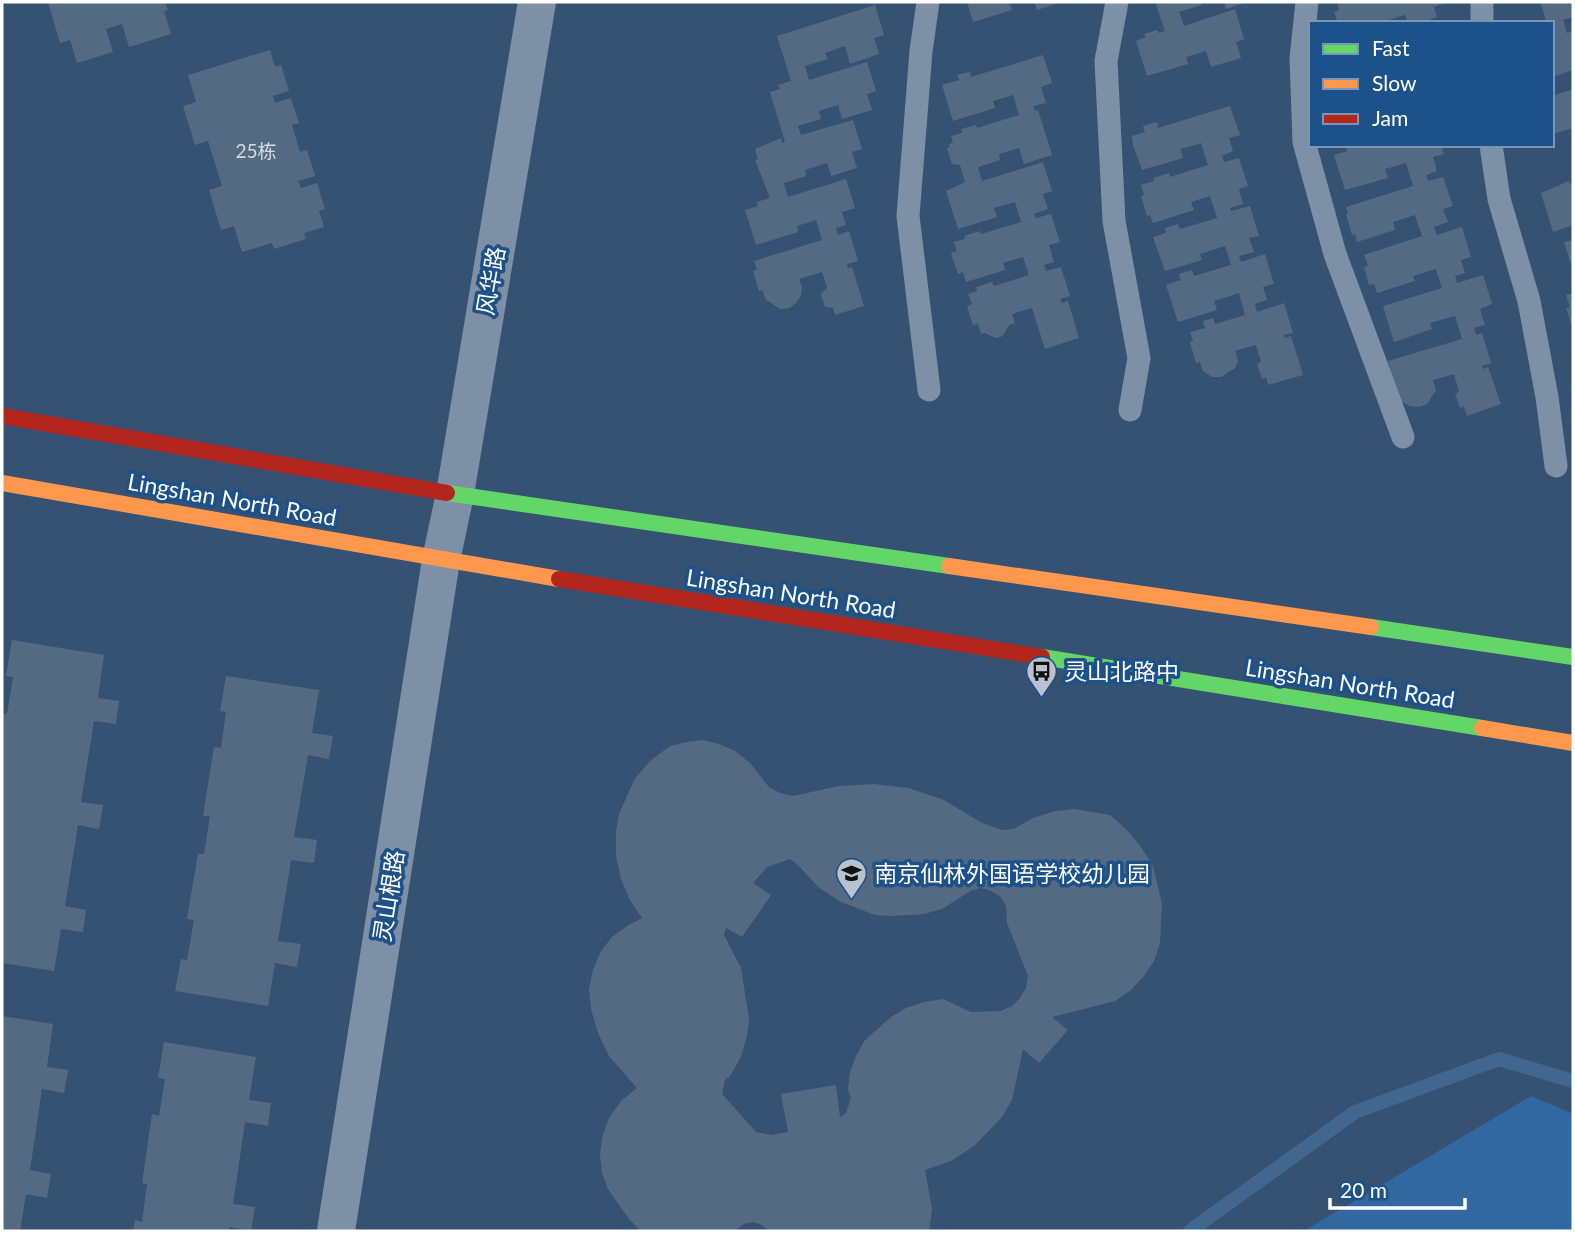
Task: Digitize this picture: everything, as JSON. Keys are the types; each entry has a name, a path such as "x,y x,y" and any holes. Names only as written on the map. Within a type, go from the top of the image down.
{"main road":[{"name":"Lingshan North Road","path":"2,416 454,494 1573,657"},
{"name":"Lingshan North Road","path":"2,483 441,560 1573,743"}],"street":[{"name":"风华路","path":"441,560 537,2"},
{"name":"灵山根路","path":"336,1231 441,560"}],"lane":[{"path":"928,2 921,51 908,216 929,390"},
{"path":"1117,2 1107,61 1114,220 1139,358 1130,410"},
{"path":"1307,2 1301,58 1304,142 1335,254 1403,437"},
{"path":"1482,2 1482,21"},
{"path":"1491,147 1499,199 1529,300 1547,397 1556,466"}],"shaded area":[{"path":"1531,1096 1573,1114 1573,1231 1304,1231"}],"building":[{"path":"48,2 165,2 168,10 164,11 171,34 129,47 122,24 106,29 113,52 77,63 70,40 60,43"},
{"path":"967,2 1009,2 1012,10 973,22"},
{"path":"1034,2 1061,2 1037,10"},
{"path":"1155,2 1201,2 1202,5 1179,12 1184,26 1235,9 1244,39 1236,42 1241,58 1211,67 1206,51 1186,57 1188,64 1147,76 1136,41 1146,37 1144,34 1157,30 1159,33 1165,31"},
{"path":"1224,2 1247,2 1226,9"},
{"path":"1337,2 1448,2 1434,7 1437,17 1425,21 1407,21 1405,15 1385,21 1337,21 1334,12 1339,10"},
{"path":"1540,2 1573,2 1573,17 1563,20 1567,33 1573,31 1573,70 1554,76 1554,21 1546,21"},
{"path":"875,5 884,35 874,38 879,54 850,64 845,46 825,53 828,59 805,66 809,80 867,62 876,91 867,94 872,110 842,119 838,105 819,111 821,119 798,126 801,135 853,120 862,149 852,152 857,168 831,176 827,163 805,170 806,176 784,183 788,197 846,179 855,208 842,212 846,225 836,228 838,235 849,231 858,261 847,264 848,268 852,267 864,306 835,315 833,308 825,307 821,294 827,288 822,272 799,279 801,296 789,308 780,309 765,299 763,290 759,291 753,271 757,270 754,261 822,240 816,220 797,226 798,232 756,245 745,210 770,198 755,160 758,159 755,149 781,138 782,143 785,142 770,92 780,89 778,85 791,81 777,36"},
{"path":"270,50 275,67 281,65 289,91 273,96 275,103 291,98 299,123 292,125 300,152 307,150 315,176 298,181 301,188 317,183 325,209 319,211 324,227 304,233 306,239 274,249 272,243 242,252 234,226 221,230 209,190 222,186 208,141 195,145 183,106 196,102 188,75"},
{"path":"1043,55 1052,83 1041,87 1046,103 1033,106 1035,111 1038,110 1052,155 1024,164 1019,148 999,154 1000,160 978,167 982,181 1043,162 1052,191 1043,194 1048,209 1034,214 1036,218 1051,214 1060,242 1049,245 1054,262 1044,265 1046,271 1061,267 1070,296 1060,299 1062,303 1068,301 1079,338 1045,349 1032,308 1012,314 1015,323 1009,325 1003,336 996,338 981,334 978,324 973,325 967,306 972,304 968,294 977,291 976,287 992,282 994,286 1029,275 1023,257 1003,263 1005,270 966,282 963,272 958,274 951,253 957,251 954,242 965,239 964,236 980,231 981,234 1021,222 1015,202 994,208 997,217 958,229 946,191 965,182 960,165 952,164 947,148 953,143 951,136 962,133 961,129 976,125 977,128 1019,115 1013,95 993,101 995,108 953,121 942,85 959,80 957,75 970,72 971,77"},
{"path":"1573,89 1573,128 1554,133 1554,95"},
{"path":"1230,106 1240,135 1229,138 1233,151 1222,156 1224,162 1239,158 1248,186 1239,189 1243,204 1230,208 1231,211 1250,206 1259,236 1249,238 1254,252 1239,256 1241,262 1265,254 1274,284 1263,287 1267,300 1255,304 1257,312 1284,303 1293,333 1284,335 1285,338 1291,336 1303,375 1268,385 1266,377 1262,379 1257,364 1261,362 1256,345 1235,351 1238,361 1235,368 1221,377 1212,377 1203,371 1200,362 1196,363 1190,332 1205,328 1203,321 1213,318 1215,324 1245,315 1239,293 1214,301 1217,310 1178,322 1166,285 1181,280 1179,274 1192,270 1194,276 1231,265 1225,246 1200,254 1202,260 1165,271 1153,237 1166,233 1165,228 1178,224 1180,229 1217,218 1210,196 1191,202 1194,210 1153,223 1150,215 1147,216 1141,196 1144,195 1141,185 1154,181 1153,178 1169,173 1170,177 1208,165 1201,143 1181,149 1183,158 1142,170 1133,145 1132,136 1145,132 1143,126 1157,122 1158,128"},
{"path":"1346,147 1442,147 1444,154 1433,157 1437,171 1426,175 1428,181 1443,177 1453,206 1443,209 1448,222 1434,227 1437,235 1462,227 1471,257 1461,260 1465,273 1455,276 1457,283 1483,275 1492,304 1480,309 1485,325 1474,328 1476,335 1482,333 1491,363 1482,366 1483,369 1488,367 1501,404 1467,416 1464,407 1460,408 1455,394 1459,392 1454,374 1433,380 1436,390 1427,404 1410,406 1401,401 1388,372 1391,371 1388,361 1462,339 1455,316 1430,323 1432,329 1394,342 1383,306 1442,288 1436,269 1413,276 1415,281 1377,293 1374,284 1369,285 1364,267 1368,266 1364,255 1422,236 1415,215 1393,222 1395,230 1357,242 1355,234 1352,235 1346,207 1413,186 1406,163 1385,169 1388,178 1345,190 1334,155 1347,151"},
{"path":"1569,181 1570,184 1573,183 1573,225 1553,232 1541,193"},
{"path":"1573,240 1573,270 1564,242"},
{"path":"1573,293 1573,329 1566,308 1570,307 1566,295"},
{"path":"12,640 104,655 98,698 119,701 116,724 94,721 81,802 103,805 99,829 78,825 65,906 86,910 83,932 61,929 54,971 2,963 2,713 7,714 13,677 6,676"},
{"path":"226,676 319,690 312,733 333,736 329,759 308,755 294,837 317,840 314,863 291,860 278,941 301,944 297,967 275,963 268,1006 175,991 181,959 187,960 194,920 187,919 198,854 204,854 210,816 203,816 214,747 221,748 226,712 220,711"},
{"path":"703,740 735,751 750,763 769,787 793,796 839,786 874,784 908,788 942,799 982,823 1002,830 1014,829 1033,818 1055,811 1074,809 1110,815 1127,830 1153,866 1162,904 1160,943 1154,961 1131,990 1115,1001 1052,1017 1068,1030 1039,1063 1023,1049 1012,1100 1002,1117 974,1146 951,1161 925,1170 932,1209 929,1231 769,1231 754,1222 744,1224 735,1231 641,1231 608,1189 602,1173 602,1138 609,1118 621,1101 637,1088 609,1056 598,1033 589,989 601,951 612,937 642,918 621,879 616,856 619,814 634,780 650,761 670,746","holes":["790,859 818,887 841,902 875,915 924,914 942,909 972,890 989,890 1000,896 1006,906 1007,923 1028,976 1026,988 1020,998 1001,1011 971,1012 943,999 906,1008 891,1017 865,1040 856,1056 850,1072 848,1090 851,1098 846,1113 840,1117 836,1085 781,1094 788,1132 771,1135 756,1132 722,1094 725,1080 741,1057 749,1019 741,968 724,935 726,928 742,937 771,895 753,883 767,867"]},
{"path":"2,1016 53,1024 47,1067 68,1070 64,1093 42,1089 30,1170 51,1174 47,1198 26,1194 20,1231 2,1231"},
{"path":"164,1042 256,1057 249,1100 271,1103 268,1126 245,1122 233,1204 255,1207 251,1231 229,1227 229,1231 133,1231 135,1220 142,1222 147,1184 142,1183 152,1114 159,1116 165,1079 158,1078"}],"waterway":[{"path":"1190,1231 1355,1112 1499,1059 1573,1081"}],"traffic: fast":[{"path":"447,493 949,566"},
{"path":"1371,627 1573,657"},
{"path":"1042,657 1482,728"}],"traffic: slow":[{"path":"2,483 559,579"},
{"path":"949,566 1371,627"},
{"path":"1482,728 1573,743"}],"traffic: jam":[{"path":"2,416 447,493"},
{"path":"559,579 1042,657"}],"place":[{"name":"灵山北路中","path":"1041,699"},
{"name":"南京仙林外国语学校幼儿园","path":"851,901"}]}
